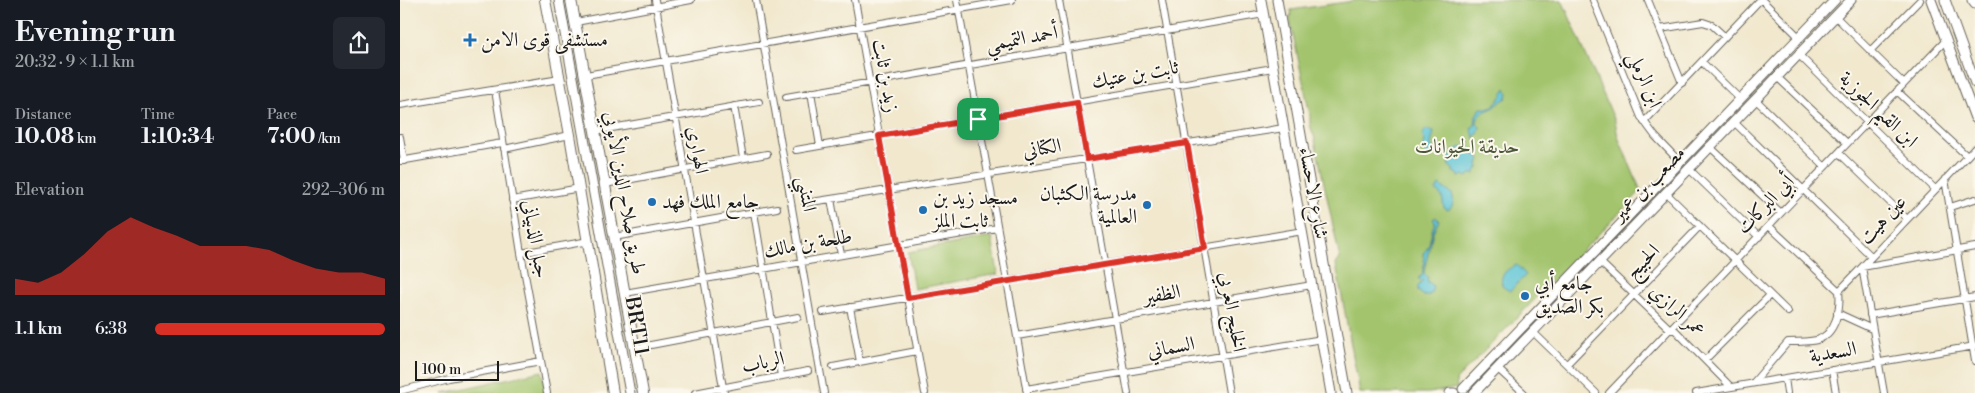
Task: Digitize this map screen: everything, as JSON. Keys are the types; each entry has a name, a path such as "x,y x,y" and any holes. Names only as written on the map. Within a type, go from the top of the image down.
{"main road":[{"path":"545,0 580,188 613,393"},
{"name":"BRT11","path":"559,0 630,393"},
{"name":"طريق صلاح الدين الأيوبي","path":"571,0 643,393"},
{"path":"576,19 578,0"},
{"name":"شارع الاحساء","path":"1261,0 1322,339 1329,393"},
{"name":"شارع الاحساء","path":"1277,0 1347,393"},
{"name":"مصعب بن عمير","path":"1450,393 1458,390 1466,391 1680,162 1836,0"},
{"name":"مصعب بن عمير","path":"1474,393 1776,76 1851,0"},
{"path":"1931,0 1975,118"},
{"path":"1945,0 1975,83"},
{"path":"1972,0 1975,4"},
{"path":"1725,115 1733,122"}],"street":[{"path":"576,19 656,3 691,0"},
{"name":"المتنبي","path":"756,0 824,393"},
{"name":"زيد بن ثابت","path":"855,0 925,393"},
{"path":"957,0 1026,391"},
{"path":"586,75 1012,0"},
{"path":"1059,0 1128,393"},
{"name":"الخليج العربي","path":"1162,0 1230,393"},
{"name":"ابن الرملي","path":"1593,0 1644,122 1680,162"},
{"path":"1648,0 1682,83"},
{"path":"1644,122 1761,0 1800,37"},
{"path":"1870,51 1920,0"},
{"name":"الهواري","path":"656,3 712,334 724,390"},
{"name":"أحمد التميمي","path":"786,97 1264,14"},
{"path":"1835,16 1904,84"},
{"path":"1660,29 1703,22 1712,26 1725,37"},
{"name":"أبي البركات","path":"1609,393 1946,39"},
{"name":"ابن القيم الجوزية","path":"1798,54 1936,189"},
{"path":"1702,62 1740,99"},
{"name":"ثابت بن عتيك","path":"796,150 1274,68"},
{"path":"1776,76 1847,143"},
{"path":"400,105 560,79"},
{"name":"جبل الذبياني","path":"495,90 520,253 547,393"},
{"path":"1897,91 1968,156"},
{"path":"811,92 820,146"},
{"path":"1755,99 1825,167"},
{"path":"595,130 760,102"},
{"path":"734,106 743,158"},
{"path":"1733,122 1871,256"},
{"name":"الكتاني","path":"805,203 1284,128"},
{"path":"400,137 402,161 570,135"},
{"path":"1709,146 1781,213"},
{"name":"عين هيت","path":"1884,393 1862,267 1975,148"},
{"path":"1839,152 1907,219"},
{"path":"605,184 767,154"},
{"path":"1688,168 1759,237"},
{"path":"1945,180 1975,361"},
{"path":"512,200 580,188"},
{"path":"1665,192 1788,312"},
{"path":"832,198 841,255"},
{"path":"1950,207 1975,199"},
{"path":"614,237 777,208"},
{"path":"754,212 781,376"},
{"name":"الحبيج","path":"1567,364 1700,226"},
{"path":"1753,383 1788,342 1816,340 1824,337 1838,313 1838,291 1769,226"},
{"name":"طلحة بن مالك","path":"625,293 997,228"},
{"path":"823,312 1302,231"},
{"path":"520,253 588,241"},
{"path":"1838,291 1862,267 1975,247"},
{"name":"عمر الرازي","path":"1599,261 1671,330 1675,330 1731,387"},
{"name":"الظفير","path":"1017,336 1312,285"},
{"path":"1705,360 1770,295"},
{"path":"1870,315 1975,297"},
{"path":"850,307 860,362"},
{"path":"1838,313 1872,329"},
{"path":"635,348 798,317"},
{"path":"1532,331 1596,393"},
{"name":"السماني","path":"1026,391 1125,372 1322,339"},
{"name":"السعدية","path":"1696,393 1974,346"},
{"path":"833,367 917,352"},
{"path":"400,391 449,378 540,361"},
{"path":"1498,369 1524,393"},
{"path":"1832,370 1836,393"},
{"name":"الرباب","path":"695,393 724,390 808,371"},
{"path":"1784,378 1787,393"}],"green space":[{"name":"حديقة الحيوانات","path":"1360,0 1562,0 1615,121 1618,137 1641,191 1456,380 1457,388 1429,393 1360,393 1336,264 1340,259 1314,136 1310,125 1310,115 1290,20 1291,10"},
{"path":"992,237 998,274 914,289 908,252"},
{"path":"542,371 546,393 443,393"}],"water":[{"path":"1506,89 1508,94 1506,99 1478,117 1477,124 1480,127 1478,134 1475,135 1475,140 1471,128 1475,125 1476,115 1481,108 1494,105"},
{"path":"1427,129 1434,132 1431,144 1434,155 1432,157 1429,157 1422,150 1425,142 1422,134"},
{"path":"1462,146 1465,148 1470,147 1473,152 1477,152 1477,156 1480,159 1479,168 1476,169 1475,174 1467,177 1464,175 1459,177 1448,165 1450,162 1449,157 1454,150"},
{"path":"1439,185 1452,194 1453,203 1448,210 1444,208 1442,197 1436,190"},
{"path":"1436,217 1439,220 1433,232 1424,271 1428,277 1427,281 1433,286 1431,294 1424,296 1418,291 1418,286 1423,281 1419,280 1419,277 1422,276 1423,253 1426,251 1429,243 1435,222 1433,219"},
{"path":"1517,265 1526,275 1510,291 1503,287 1502,276 1506,271"}],"place":[{"name":"مستشفى قوى الامن","path":"470,40"},
{"name":"جامع الملك فهد","path":"652,202"},
{"name":"مدرسة الكثبان العالمية","path":"1147,205"},
{"name":"مسجد زيد بن ثابت الملز","path":"923,210"},
{"name":"جامع أبي بكر الصديق","path":"1525,296"}],"route":[{"path":"1077,102 1087,159 1187,143 1205,248 908,298 879,136 978,119 1077,102"}]}
